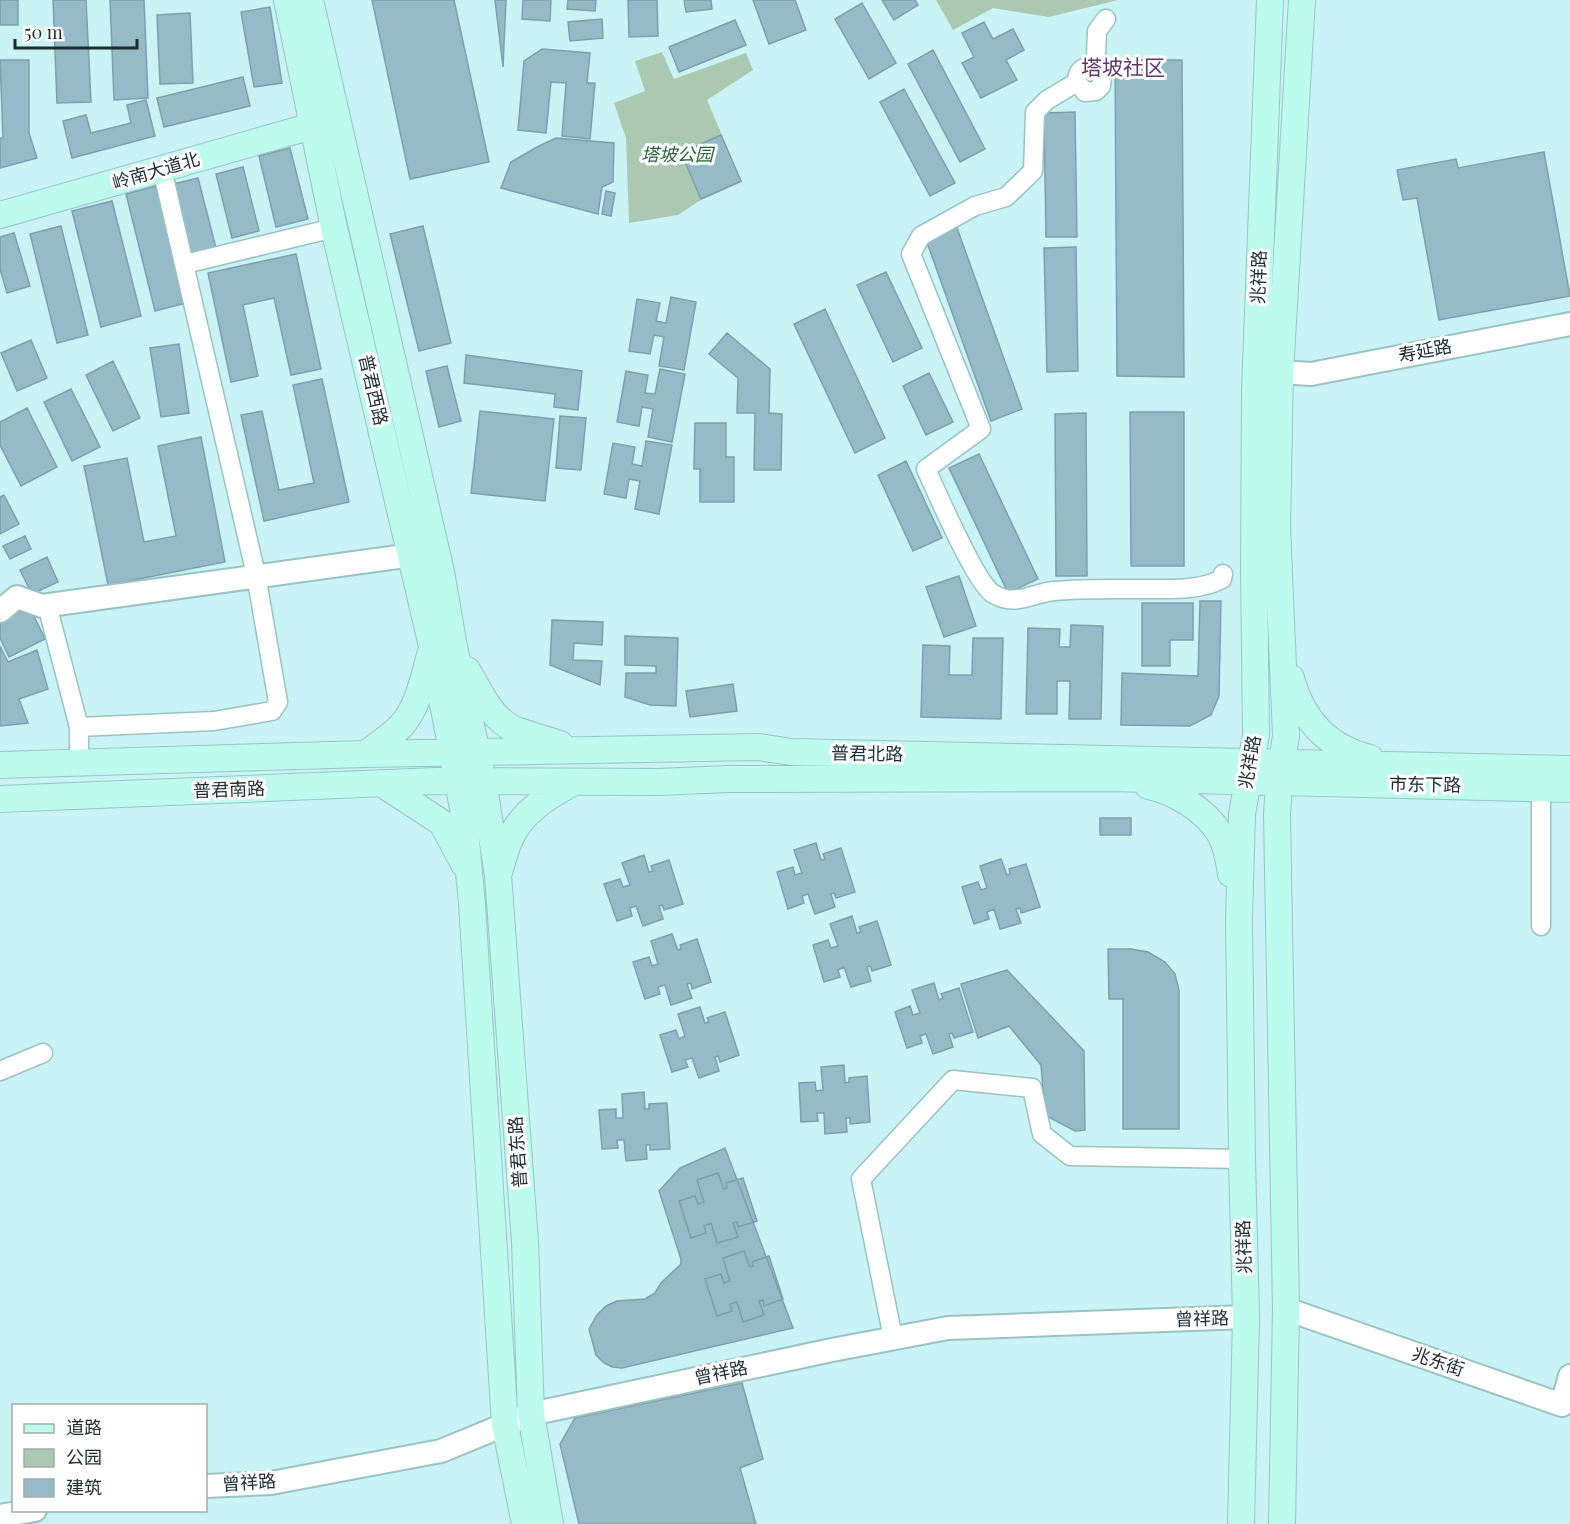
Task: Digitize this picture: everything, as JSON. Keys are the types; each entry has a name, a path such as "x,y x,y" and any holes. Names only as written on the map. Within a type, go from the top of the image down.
{"main road":[{"name":"普君西路","path":"287,0 334,228 412,555 443,646 470,781"},
{"name":"普君西路","path":"310,0 441,572 443,646"},
{"name":"兆祥路","path":"1241,1524 1246,1317 1239,919 1242,814 1256,735 1255,390 1270,0"},
{"name":"兆祥路","path":"1282,1524 1286,1309 1277,815 1287,736 1277,527 1280,372 1302,0"},
{"name":"岭南大道北","path":"0,215 312,126"},
{"path":"1282,637 1292,682 1305,715 1320,731 1336,746 1364,756 1405,766"},
{"path":"366,754 399,728 411,714 443,646 486,703 499,718 512,728 583,751"},
{"name":"普君北路","path":"464,752 759,747 791,752 1281,773"},
{"name":"普君南路","path":"0,765 464,752"},
{"name":"市东下路","path":"1281,773 1405,766 1570,769"},
{"name":"普君北路","path":"470,781 658,782 728,779 1110,778 1249,772"},
{"name":"市东下路","path":"1281,773 1570,789"},
{"path":"1110,778 1155,787 1181,799 1208,817 1221,835 1228,856 1239,919"},
{"name":"普君南路","path":"0,799 470,781"},
{"name":"普君东路","path":"470,781 463,808 470,875 505,1425 525,1524"},
{"name":"普君东路","path":"470,781 498,875 525,1242 531,1414 550,1524"},
{"path":"498,875 510,838 525,817 546,797 575,782"},
{"path":"381,783 442,823 470,875"}],"street":[{"path":"1106,19 1097,31 1093,67 1086,66 1080,70 1077,82 1047,100 1035,112 1033,171 1006,197 975,206 921,236 911,254 981,429 926,469 976,573 990,592 1004,600 1028,598 1052,591 1185,589 1216,582 1222,579 1223,574"},
{"path":"79,727 214,721 272,711 278,702 255,575 162,169"},
{"path":"185,264 334,228"},
{"name":"寿延路","path":"1280,372 1311,374 1570,324"},
{"path":"0,611 17,597 42,606 412,555"},
{"path":"47,605 79,727 79,764"},
{"path":"1541,788 1541,926"},
{"path":"0,1071 43,1053"},
{"path":"893,1338 861,1179 953,1080 1032,1088 1042,1134 1070,1156 1242,1159"},
{"name":"兆东街","path":"1286,1309 1562,1405 1570,1376"},
{"name":"曾祥路","path":"207,1486 272,1483 441,1451 531,1414 948,1328 1246,1317"},
{"path":"0,1516 23,1512"}],"green space":[{"path":"936,0 1118,0 1049,17 993,8 953,30"},
{"name":"塔坡公园","path":"662,52 674,79 746,53 753,70 707,100 742,182 699,201 678,215 629,223 626,138 614,103 645,91 635,61"}],"building":[{"path":"0,0 18,0 18,25 0,25"},
{"path":"53,0 86,0 91,102 57,103"},
{"path":"110,0 144,0 148,98 114,100"},
{"path":"372,0 454,0 489,162 410,179"},
{"path":"495,0 506,0 503,67"},
{"path":"523,0 551,0 550,21 522,19"},
{"path":"568,0 596,0 595,11 567,9"},
{"path":"628,0 657,0 658,36 629,37"},
{"path":"684,0 711,0 712,9 686,12"},
{"path":"753,0 795,0 806,30 769,44"},
{"path":"882,0 915,0 918,5 894,20"},
{"path":"862,3 896,63 869,79 835,19"},
{"path":"270,7 282,83 254,87 241,12"},
{"path":"190,13 193,83 160,84 157,15"},
{"path":"602,19 603,38 570,41 568,22"},
{"path":"735,20 746,45 679,72 669,47"},
{"path":"984,22 993,39 1013,29 1024,50 1006,60 1017,80 981,98 962,63 974,57 962,33"},
{"path":"542,49 590,53 587,83 595,83 590,139 562,136 566,83 551,82 546,133 518,130 524,61"},
{"path":"933,50 985,149 960,162 908,64"},
{"path":"0,60 29,60 29,133 37,158 0,168 0,139 3,137"},
{"path":"1115,60 1182,60 1184,377 1117,376"},
{"path":"243,77 250,106 164,127 157,98"},
{"path":"904,89 955,183 930,196 880,102"},
{"path":"146,100 155,136 72,158 63,121 86,115 91,133 131,123 127,105"},
{"path":"1075,112 1077,237 1046,237 1044,113"},
{"path":"721,135 741,181 701,199 681,153"},
{"path":"556,138 614,143 613,182 602,187 598,214 501,188 511,162"},
{"path":"290,148 308,219 276,227 259,156"},
{"path":"1544,152 1570,296 1439,320 1417,198 1403,200 1397,170 1456,159 1458,168"},
{"path":"243,167 259,231 232,238 216,174"},
{"path":"198,178 216,248 190,255 173,184"},
{"path":"156,186 186,303 155,311 126,194"},
{"path":"606,191 615,193 611,216 602,214"},
{"path":"112,201 141,316 101,327 72,211"},
{"path":"956,225 1022,409 991,421 925,237"},
{"path":"61,226 88,335 57,343 30,234"},
{"path":"423,226 451,343 419,351 390,234"},
{"path":"14,233 30,286 7,293 0,269 0,237"},
{"path":"1076,247 1078,371 1047,372 1044,248"},
{"path":"296,254 321,369 291,375 274,298 243,305 258,376 231,382 208,273"},
{"path":"886,272 922,348 893,362 857,285"},
{"path":"671,297 696,302 684,370 659,366 664,337 654,335 650,354 629,351 637,299 660,303 656,321 666,323"},
{"path":"825,309 885,438 855,453 794,324"},
{"path":"727,333 770,369 769,413 782,414 781,470 754,470 755,413 737,413 738,378 709,354"},
{"path":"31,340 47,378 17,391 1,353"},
{"path":"179,344 189,413 161,417 150,348"},
{"path":"466,355 582,371 578,410 554,407 555,394 464,383"},
{"path":"113,361 140,418 113,431 86,375"},
{"path":"447,366 461,421 439,427 426,371"},
{"path":"660,369 685,374 672,442 648,437 653,409 642,407 639,426 617,422 626,371 648,375 645,393 655,394"},
{"path":"929,373 953,422 926,435 903,386"},
{"path":"322,379 349,502 264,521 241,415 262,411 279,490 314,483 293,385"},
{"path":"71,389 100,447 72,461 44,402"},
{"path":"27,408 57,467 21,486 0,445 0,422"},
{"path":"480,411 554,419 545,501 471,493"},
{"path":"1130,412 1184,412 1184,566 1131,566"},
{"path":"1086,413 1087,576 1056,576 1055,414"},
{"path":"560,416 586,418 581,470 556,468"},
{"path":"695,423 726,423 726,457 734,457 734,502 700,502 700,469 694,469"},
{"path":"201,437 225,562 108,585 84,466 127,458 144,542 176,536 158,446"},
{"path":"646,441 672,445 659,514 635,509 640,481 629,479 626,498 604,494 613,443 635,447 632,464 642,466"},
{"path":"979,454 1038,579 1008,593 949,468"},
{"path":"906,461 942,538 913,551 878,475"},
{"path":"4,495 19,524 0,534 0,497"},
{"path":"25,536 31,549 10,559 3,546"},
{"path":"47,557 58,582 32,594 20,570"},
{"path":"959,576 976,626 944,637 926,587"},
{"path":"1200,601 1221,601 1219,696 1211,715 1190,726 1121,725 1122,673 1198,676"},
{"path":"1142,603 1193,603 1193,640 1170,640 1170,666 1142,666"},
{"path":"29,606 45,639 9,657 0,638 0,620"},
{"path":"552,620 603,622 602,645 574,643 573,660 602,661 600,685 550,665"},
{"path":"1071,625 1103,626 1101,719 1069,719 1070,681 1057,681 1057,714 1026,714 1028,628 1060,629 1059,647 1070,647"},
{"path":"625,636 678,638 676,706 650,705 625,697 626,673 656,673 656,666 625,665"},
{"path":"973,638 1003,638 1001,719 921,717 923,645 950,646 949,675 972,675"},
{"path":"0,646 8,662 37,650 48,689 19,699 28,723 0,726"},
{"path":"733,684 737,711 690,717 686,691"},
{"path":"1100,818 1131,818 1131,835 1100,835"},
{"path":"816,843 821,860 825,859 823,854 841,848 855,892 836,898 834,893 831,894 835,907 815,914 808,894 802,896 804,903 788,909 777,872 793,867 795,875 802,873 794,850"},
{"path":"644,855 649,872 653,871 651,866 669,860 683,904 664,910 662,905 659,906 663,919 643,926 636,906 630,908 632,916 617,921 604,884 620,879 623,887 630,885 622,863"},
{"path":"1001,859 1007,875 1010,874 1009,869 1026,864 1040,907 1021,913 1020,908 1016,909 1021,923 1000,929 994,909 987,912 989,919 974,924 962,887 978,882 981,890 987,888 980,866"},
{"path":"852,916 857,933 861,932 859,927 877,921 891,965 872,971 870,966 867,967 871,981 851,987 844,967 838,970 840,977 824,982 813,945 828,940 831,948 838,946 830,924"},
{"path":"672,934 678,950 681,949 680,945 697,939 711,982 692,989 691,983 687,984 692,998 671,1005 665,985 658,987 660,994 645,999 633,962 649,957 652,966 658,964 651,941"},
{"path":"1108,949 1148,952 1165,962 1175,974 1179,990 1179,1129 1123,1129 1123,999 1109,999"},
{"path":"1007,970 1084,1051 1085,1130 1075,1131 1045,1115 1041,1065 1009,1026 978,1038 961,984"},
{"path":"934,983 939,1000 943,998 941,994 959,988 973,1032 954,1038 952,1033 949,1034 953,1047 933,1054 926,1034 920,1036 922,1043 907,1048 895,1012 910,1006 913,1015 920,1013 912,990"},
{"path":"700,1007 705,1023 709,1022 707,1018 725,1012 739,1055 720,1062 718,1056 715,1057 719,1071 699,1078 692,1058 685,1060 688,1067 672,1072 660,1035 676,1030 679,1039 685,1036 678,1014"},
{"path":"844,1065 845,1083 849,1082 849,1078 867,1076 870,1122 850,1124 850,1118 846,1118 847,1132 825,1134 824,1113 817,1113 818,1121 801,1122 799,1083 815,1082 816,1091 823,1090 821,1067"},
{"path":"644,1092 645,1109 649,1109 649,1104 667,1103 670,1149 650,1150 650,1145 646,1145 647,1159 626,1161 624,1140 617,1140 618,1148 602,1149 599,1110 616,1109 616,1118 623,1118 622,1094"},
{"path":"725,1148 793,1328 622,1368 604,1363 596,1355 589,1329 597,1315 606,1306 617,1301 645,1299 655,1293 661,1283 681,1264 659,1191 680,1168"},
{"path":"718,1173 724,1189 727,1188 726,1183 743,1178 757,1221 738,1227 737,1222 733,1223 738,1237 717,1243 711,1223 704,1226 706,1233 691,1238 679,1201 695,1196 698,1204 704,1202 697,1180"},
{"path":"744,1251 750,1267 753,1266 752,1262 769,1256 783,1299 764,1306 763,1300 759,1301 764,1315 743,1322 737,1302 730,1304 732,1311 717,1316 705,1279 721,1274 724,1283 730,1281 723,1258"},
{"path":"742,1383 763,1459 740,1468 756,1524 579,1524 560,1444 575,1418"}],"district":[{"name":"塔坡社区","path":"1123,68"}]}
